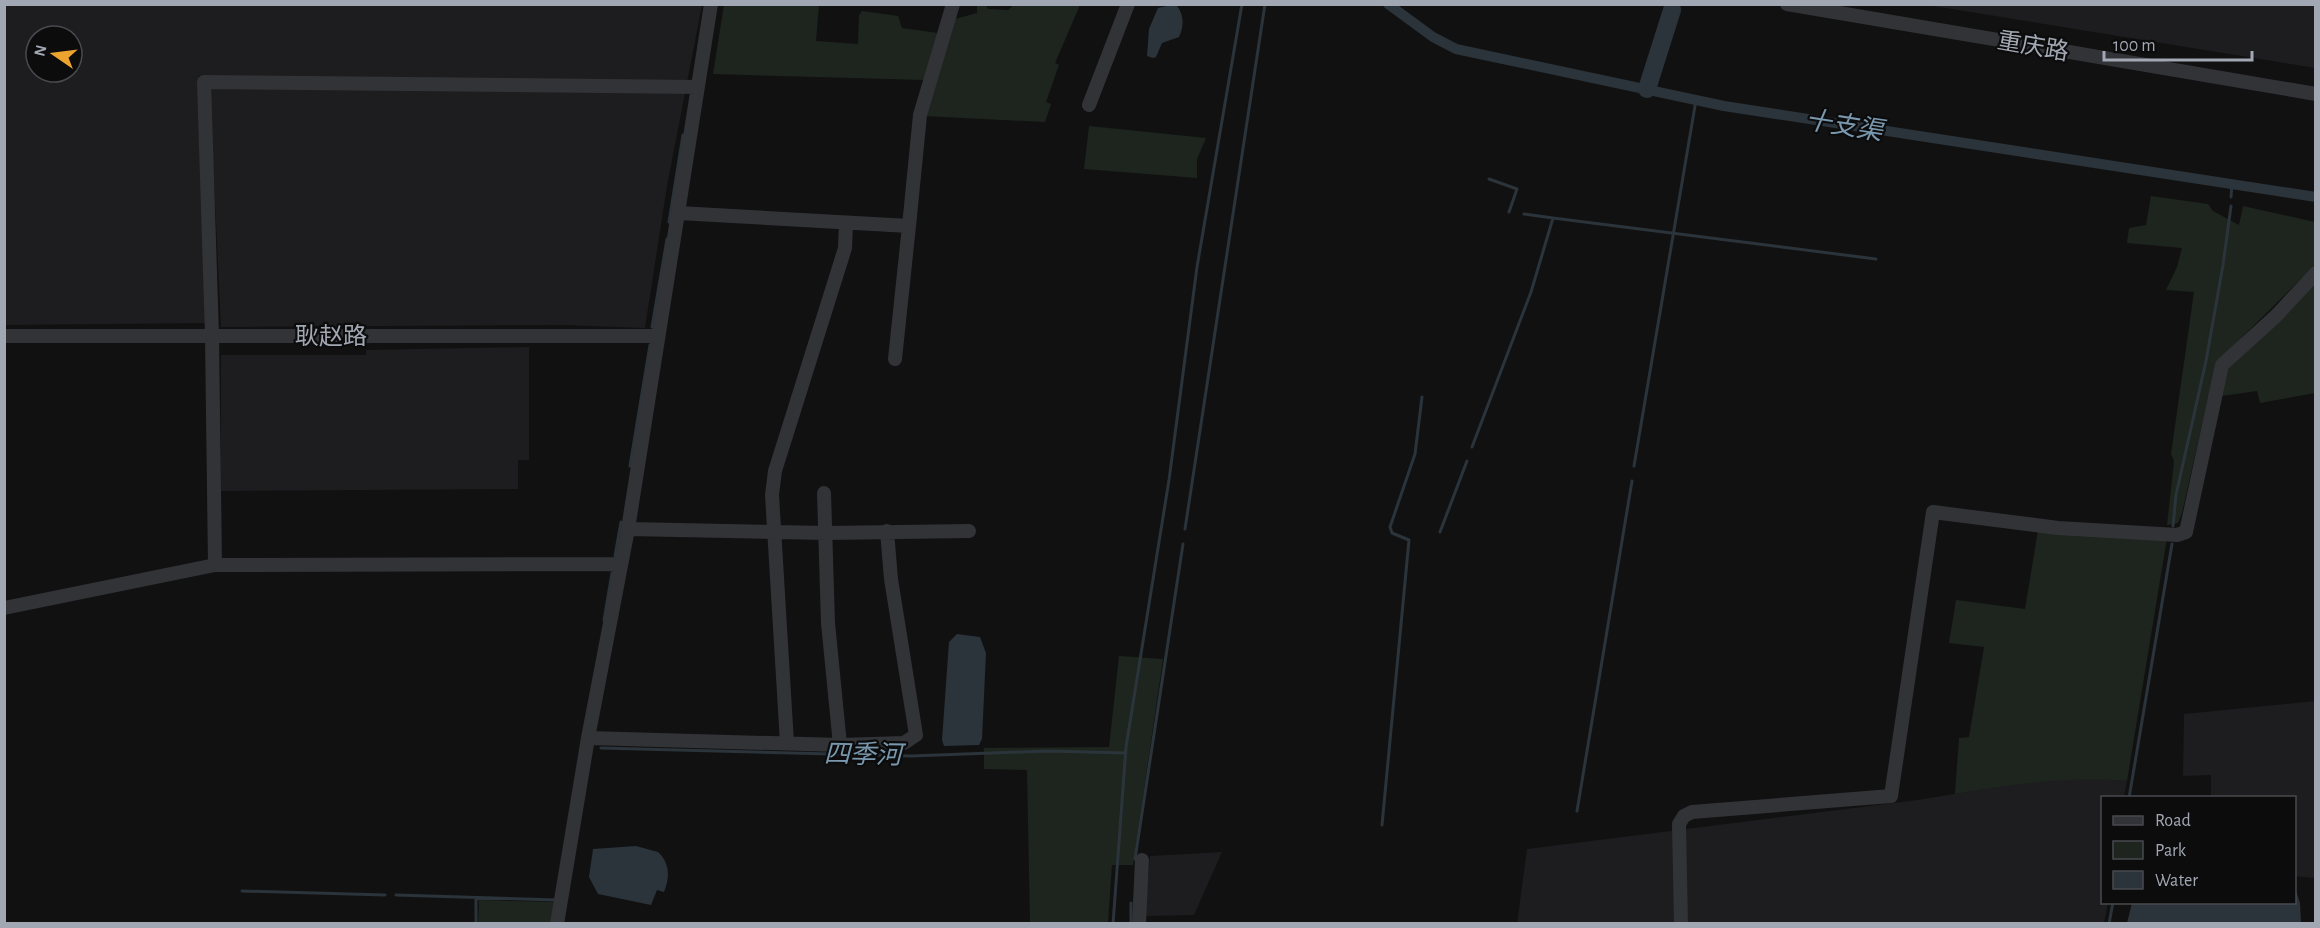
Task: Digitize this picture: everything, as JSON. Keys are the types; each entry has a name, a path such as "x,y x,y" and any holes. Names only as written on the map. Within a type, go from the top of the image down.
{"street":[{"path":"558,924 588,738 628,528 711,4"},
{"path":"895,359 920,116 953,4"},
{"path":"1089,105 1128,4"},
{"name":"重庆路","path":"1787,4 2316,94"},
{"path":"215,565 212,336 204,82 698,87"},
{"path":"679,213 909,226"},
{"path":"787,743 772,495 778,453 845,248 846,223"},
{"path":"1681,924 1679,824 1683,816 1712,810 1891,796 1933,512 2058,528 2177,535 2186,532 2222,364 2276,316 2316,273"},
{"name":"耿赵路","path":"4,336 657,336"},
{"path":"824,493 828,623 840,745"},
{"path":"628,528 827,533 969,531"},
{"path":"588,738 840,745 904,743 916,735 891,579 887,531"},
{"path":"4,608 215,565 621,564"},
{"path":"1139,924 1142,860"}],"shaded area":[{"path":"4,5 702,5 667,186 645,328 565,325 221,327 209,75 199,76 205,323 5,325"},
{"path":"1927,5 2315,5 2315,68"},
{"path":"529,347 529,460 518,460 518,489 221,491 221,355 366,355 366,350"},
{"path":"2315,701 2315,924 2314,878 2296,876 2296,796 2211,796 2211,775 2183,776 2184,714"},
{"path":"2093,778 2127,781 2124,796 2101,796 2101,904 2108,904 2104,923 1517,924 1527,849 1918,800 2039,780"},
{"path":"1222,852 1194,915 1145,916 1150,856"}],"green space":[{"path":"724,5 819,5 816,41 858,44 859,15 862,11 898,16 902,28 938,33 925,80 713,74"},
{"path":"977,5 986,5 988,9 1008,10 1014,5 1080,5 1055,63 1059,65 1046,102 1051,104 1045,122 924,116 955,19 977,13"},
{"path":"1089,126 1206,138 1197,159 1197,178 1084,169"},
{"path":"2151,196 2208,204 2213,211 2239,225 2243,206 2315,222 2315,265 2231,348 2315,276 2315,393 2260,403 2257,391 2208,398 2182,513 2178,523 2167,525 2174,461 2171,454 2194,292 2166,290 2177,267 2182,248 2127,243 2129,228 2146,225"},
{"path":"2038,530 2167,538 2127,781 2061,780 1955,794 1959,738 1969,737 1984,647 1949,643 1956,600 2025,609"},
{"path":"1119,656 1163,659 1133,865 1112,865 1108,923 1030,923 1027,770 984,769 984,748 1109,747"},
{"path":"479,900 554,902 551,923 478,924"}],"water":[{"path":"1177,6 1182,17 1181,33 1179,37 1162,43 1156,57 1147,56 1149,29 1158,8"},
{"path":"957,634 980,637 986,653 982,739 979,745 944,746 942,740 949,642"},
{"path":"636,846 658,852 662,856 667,866 668,876 664,892 657,890 651,905 598,894 589,877 593,849"},
{"path":"2296,891 2300,903 2301,923 2127,923 2132,904 2296,904"}],"waterway":[{"path":"1113,924 1126,747 1169,480 1197,267 1242,4"},
{"path":"1185,529 1265,4"},
{"name":"十支渠","path":"1388,4 1433,37 1456,49 1724,106 2316,197"},
{"path":"1647,89 1672,10"},
{"path":"1634,466 1696,100"},
{"path":"669,222 683,135"},
{"path":"1489,179 1517,189 1509,212"},
{"path":"2231,197 2232,184"},
{"path":"2173,526 2176,495 2206,361 2231,206"},
{"path":"1472,447 1531,292 1553,218 1524,214"},
{"path":"1553,218 1876,259"},
{"path":"652,327 667,239"},
{"path":"630,466 650,345"},
{"path":"1382,825 1409,540 1392,533 1390,527 1415,454 1422,397"},
{"path":"1440,532 1467,461"},
{"path":"1577,811 1632,481"},
{"path":"615,556 621,522"},
{"path":"1135,859 1183,544"},
{"path":"2129,796 2172,544"},
{"path":"604,620 612,573"},
{"name":"四季河","path":"601,748 911,756 1047,751 1126,753"},
{"path":"242,891 385,895"},
{"path":"396,895 556,900"},
{"path":"476,898 476,924"},
{"path":"1131,903 1131,924"},
{"path":"2109,924 2113,904"}]}
